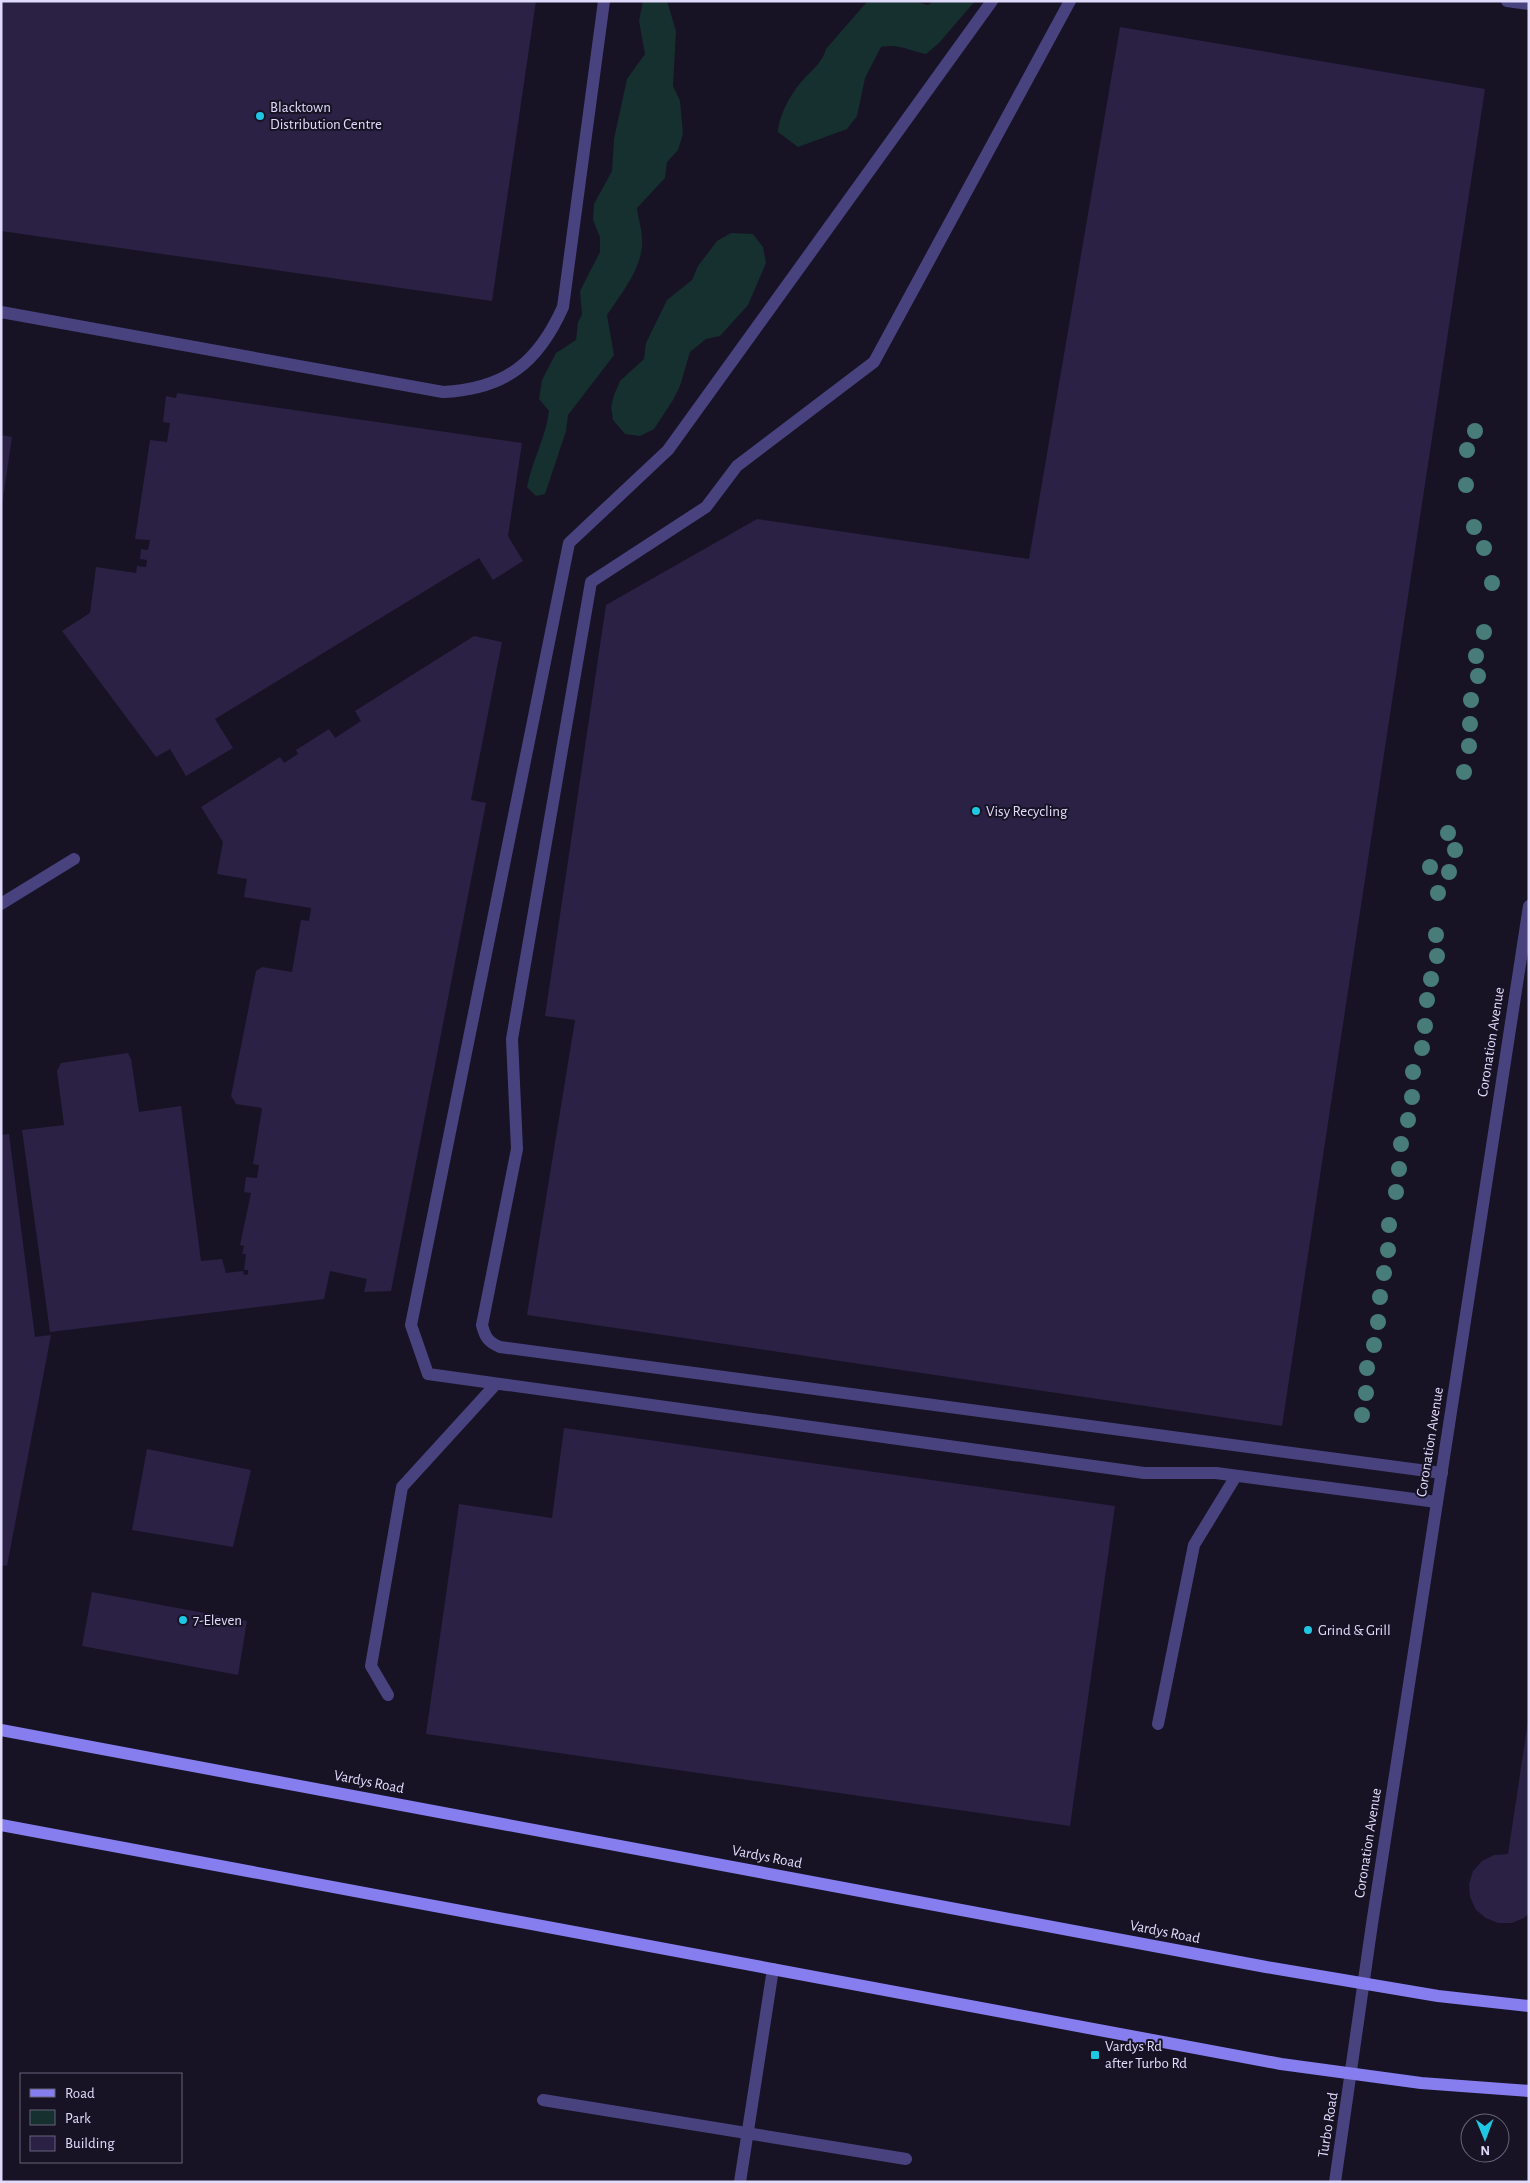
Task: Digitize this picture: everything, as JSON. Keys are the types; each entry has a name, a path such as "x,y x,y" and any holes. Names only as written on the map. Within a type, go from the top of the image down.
{"main road":[{"name":"Vardys Road","path":"1,1730 1266,1967 1438,1996 1529,2006"},
{"path":"1,1825 1281,2064 1421,2082 1529,2091"}],"street":[{"path":"1,312 443,392 485,386 504,378 522,366 540,349 553,329 563,307 604,1"},
{"path":"992,1 668,450 569,543 411,1325 428,1374 1144,1473 1216,1473 1437,1502"},
{"path":"1070,1 874,362 737,466 706,506 591,582 512,1039 517,1149 482,1325 485,1337 490,1343 500,1347 1442,1473"},
{"path":"1508,1 1529,4"},
{"path":"1,904 74,859"},
{"name":"Coronation Avenue","path":"1352,2074 1364,1983 1529,906"},
{"path":"388,1695 371,1666 402,1487 496,1384"},
{"path":"1158,1724 1194,1545 1236,1476"},
{"path":"740,2182 773,1969"},
{"name":"Turbo Road","path":"1335,2182 1352,2074"},
{"path":"543,2100 906,2159"}],"green space":[{"path":"643,1 667,1 676,31 673,86 680,101 683,134 678,150 667,162 665,178 637,208 642,249 625,289 607,315 614,355 568,415 566,431 545,494 536,496 527,487 549,411 539,399 542,380 556,353 576,340 578,322 582,315 580,291 600,252 600,237 593,220 594,204 612,171 614,139 627,79 645,54 639,21"},
{"path":"876,1 914,1 928,5 934,1 975,1 939,43 926,54 899,47 881,47 865,78 857,116 847,129 798,147 778,132 786,105 799,85 820,62 826,49 866,3"},
{"path":"731,233 753,234 763,247 766,263 748,305 720,336 706,339 690,352 680,386 654,429 640,436 625,434 613,420 611,407 620,381 644,359 646,343 667,300 692,280 698,266 717,241"}],"building":[{"name":"Blacktown Distribution Centre","path":"1,1 536,1 492,301 1,231"},
{"name":"Visy Recycling","path":"1120,27 1485,89 1282,1426 527,1315 575,1020 545,1016 606,605 757,519 1029,559"},
{"path":"177,393 522,443 508,536 523,561 493,580 479,558 215,719 233,748 186,776 170,749 156,757 62,631 90,613 96,567 136,573 137,566 146,567 147,560 140,559 141,549 148,550 150,540 135,539 150,440 167,442 170,423 163,422 166,396 176,398"},
{"path":"1,435 12,437 2,505 1,505"},
{"path":"474,636 502,642 471,800 486,803 391,1291 364,1292 367,1279 330,1271 324,1299 50,1332 22,1130 64,1125 57,1071 61,1063 128,1053 131,1059 139,1112 181,1106 201,1261 222,1259 226,1273 243,1271 244,1275 248,1274 248,1270 244,1270 246,1254 242,1254 244,1246 240,1245 251,1193 244,1192 246,1177 257,1178 259,1165 253,1164 262,1108 236,1104 231,1096 256,971 262,967 292,972 301,920 309,921 311,908 244,897 247,879 217,874 223,842 201,807 280,757 284,763 298,754 296,750 329,729 335,738 361,721 355,711"},
{"path":"9,1134 35,1337 51,1335 7,1566 1,1565 1,1135"},
{"path":"564,1428 1115,1506 1070,1826 426,1734 459,1504 552,1518"},
{"path":"147,1449 251,1470 233,1547 132,1530"},
{"path":"92,1592 247,1621 238,1675 82,1646"},
{"path":"1528,1721 1529,1913 1524,1918 1512,1923 1498,1923 1486,1918 1476,1910 1470,1897 1469,1884 1473,1871 1482,1861 1494,1855 1508,1854"}],"place":[{"name":"Blacktown Distribution Centre","path":"260,116"},
{"name":"Visy Recycling","path":"976,811"},
{"name":"7-Eleven","path":"183,1620"},
{"name":"Grind & Grill","path":"1308,1630"},
{"name":"Vardys Rd after Turbo Rd","path":"1095,2055"}]}
